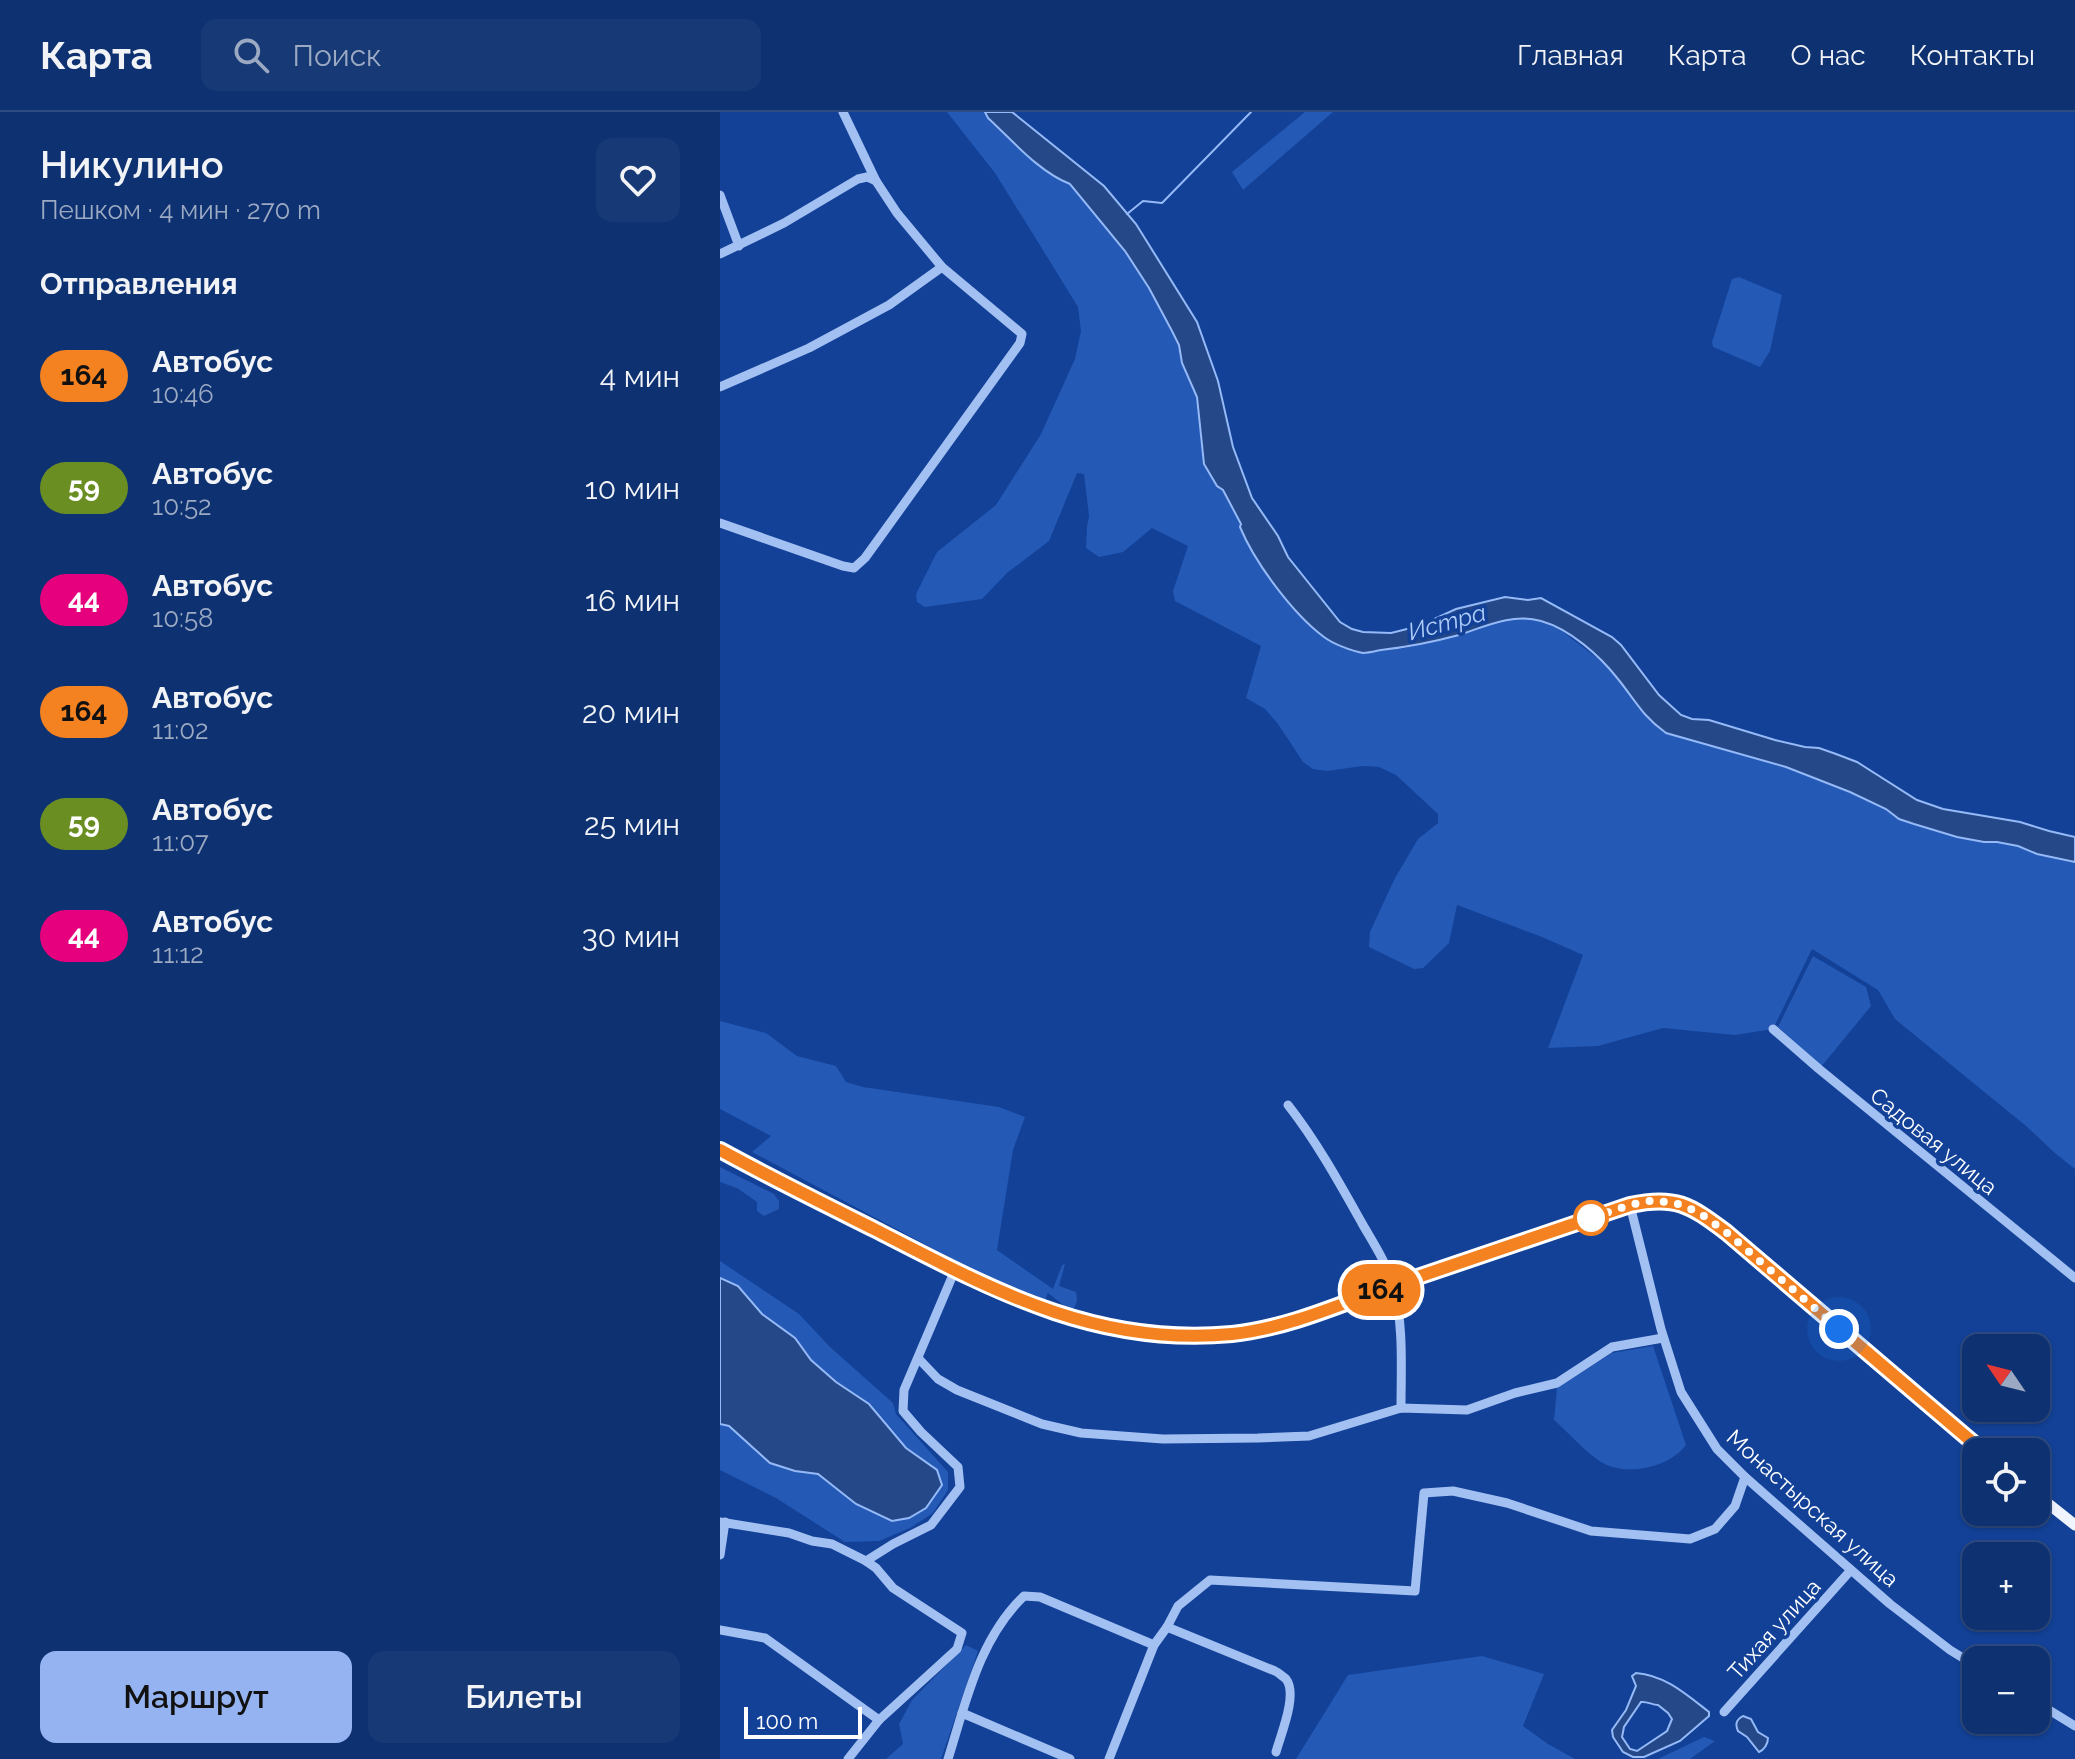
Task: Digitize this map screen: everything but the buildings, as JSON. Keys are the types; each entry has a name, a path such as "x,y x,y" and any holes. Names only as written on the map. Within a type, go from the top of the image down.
{"main road":[{"path":"720,1150 955,1270 1032,1305 1079,1321 1141,1333 1193,1336 1234,1334 1309,1316 1630,1205 1654,1200 1668,1201 1701,1214 1738,1242 1968,1438"},
{"path":"2050,1505 2075,1525"}],"street":[{"path":"720,523 854,568 865,558 1020,343 1022,334 942,267 897,213 876,181 843,112"},
{"path":"720,254 784,223 858,179 867,177 876,181"},
{"path":"720,195 739,246"},
{"path":"720,387 809,348 889,305 942,267"},
{"name":"Садовая улица","path":"1773,1029 2075,1278"},
{"path":"1288,1105 1341,1185 1383,1260 1393,1286 1402,1342 1401,1408"},
{"name":"Монастырская улица","path":"1630,1205 1663,1338 1681,1392 1717,1449 1890,1604 1962,1657"},
{"path":"866,1561 931,1525 960,1487 958,1467 903,1411 904,1390 955,1270"},
{"path":"918,1358 938,1379 957,1390 1042,1424 1081,1433 1163,1439 1309,1436 1401,1408 1467,1410 1515,1393 1557,1383 1612,1347 1663,1338"},
{"path":"1109,1759 1154,1645 1178,1606 1210,1580 1415,1591 1424,1493 1453,1491 1507,1503 1591,1531 1690,1539 1715,1529 1735,1506 1745,1477"},
{"path":"720,1555 722,1522 832,1544 866,1561 893,1588 962,1633 957,1649 879,1720 848,1759"},
{"name":"Тихая улица","path":"1724,1712 1851,1570"},
{"path":"948,1759 986,1647 1008,1612 1024,1596 1040,1597 1154,1645"},
{"path":"1167,1627 1286,1678 1291,1688 1290,1704 1276,1752"},
{"path":"720,1630 765,1638 879,1720"},
{"path":"2050,1711 2075,1726"},
{"path":"962,1713 1070,1759"}],"shaded area":[{"path":"947,112 985,112 988,119 1037,164 1070,184 1125,251 1179,345 1180,357 1197,397 1204,464 1217,486 1223,490 1253,554 1311,626 1326,639 1364,653 1405,648 1507,619 1542,621 1562,631 1606,665 1639,709 1666,733 1786,767 1850,792 1914,824 1984,842 2018,846 2037,854 2075,862 2075,1169 1895,1019 1878,990 1812,949 1773,1029 1735,1035 1663,1028 1598,1046 1548,1048 1583,955 1457,905 1449,943 1423,968 1414,969 1369,947 1370,932 1395,878 1418,839 1438,823 1438,814 1396,775 1379,767 1327,771 1313,769 1303,762 1265,709 1246,698 1261,646 1175,601 1173,591 1188,546 1152,528 1123,552 1099,557 1086,548 1089,516 1084,474 1077,473 1049,541 1007,573 982,599 925,607 917,602 916,594 937,552 996,505 1041,434 1075,359 1081,331 1078,307 995,173"},
{"path":"1305,112 1333,112 1243,190 1232,172"},
{"path":"1739,277 1782,295 1770,351 1760,367 1713,347 1732,279"},
{"path":"1813,956 1866,987 1871,1006 1821,1067 1778,1027"},
{"path":"720,1021 766,1033 797,1056 836,1066 846,1082 999,1107 1025,1117 1013,1150 997,1250 1053,1289 1065,1264 1059,1286 1076,1292 1073,1309 1071,1311 1048,1293 1044,1302 960,1263 752,1152 771,1136 720,1109"},
{"path":"720,1167 774,1194 779,1201 779,1209 764,1216 757,1211 757,1202 737,1188 720,1182"},
{"path":"720,1261 799,1314 830,1347 893,1403 896,1414 948,1472 948,1490 933,1513 910,1528 879,1541 845,1542 776,1498 720,1470 720,1424 729,1426 770,1463 818,1474 856,1504 937,1470 906,1448 869,1404 836,1382 811,1360 795,1339 762,1314 738,1286 720,1278"},
{"path":"1653,1346 1686,1445 1669,1459 1646,1468 1611,1467 1589,1453 1554,1420 1557,1388 1612,1353"},
{"path":"966,1645 978,1651 941,1759 886,1759 903,1744 899,1724 912,1700"},
{"path":"1482,1656 1544,1674 1523,1726 1575,1759 1296,1759 1348,1675"},
{"path":"1704,1737 1715,1741 1690,1759 1658,1759"}],"water":[{"name":"Истра","path":"985,112 1012,112 1104,186 1136,224 1197,322 1218,381 1233,447 1252,498 1278,536 1288,557 1340,622 1363,632 1391,633 1419,626 1456,609 1505,597 1541,598 1612,637 1659,695 1681,715 1836,754 1857,762 1917,800 1943,809 2020,822 2075,837 2075,862 2037,854 2018,846 1957,837 1914,824 1850,792 1786,767 1666,733 1645,714 1611,670 1593,653 1563,630 1541,621 1509,620 1440,640 1365,653 1343,647 1324,637 1288,602 1265,572 1223,490 1217,486 1204,464 1197,397 1182,363 1179,345 1149,288 1125,251 1070,184 1037,164"},
{"path":"720,1278 738,1286 762,1314 795,1338 811,1360 836,1382 869,1404 906,1448 937,1470 942,1485 926,1508 909,1518 892,1521 856,1504 818,1474 770,1463 729,1426 720,1424"},
{"path":"1636,1673 1666,1682 1709,1712 1709,1716 1680,1741 1644,1757 1633,1757 1623,1752 1612,1730 1626,1710 1636,1686 1632,1676","holes":["1641,1702 1658,1705 1672,1719 1667,1731 1637,1751 1630,1749 1622,1737 1624,1727"]},
{"path":"1743,1716 1751,1719 1758,1732 1768,1738 1763,1750 1759,1752 1738,1731 1737,1722"}],"waterway":[{"path":"1127,214 1143,201 1162,203 1251,112"}],"bus line":[{"name":"164","path":"720,1150 979,1282 1032,1305 1079,1321 1141,1333 1193,1336 1252,1331 1309,1316 1630,1205 1654,1200 1668,1201 1701,1214 1726,1232 1968,1438"}],"route":[{"path":"1591,1218 1579,1222 1654,1200 1683,1205 1726,1232 1839,1329"}]}
